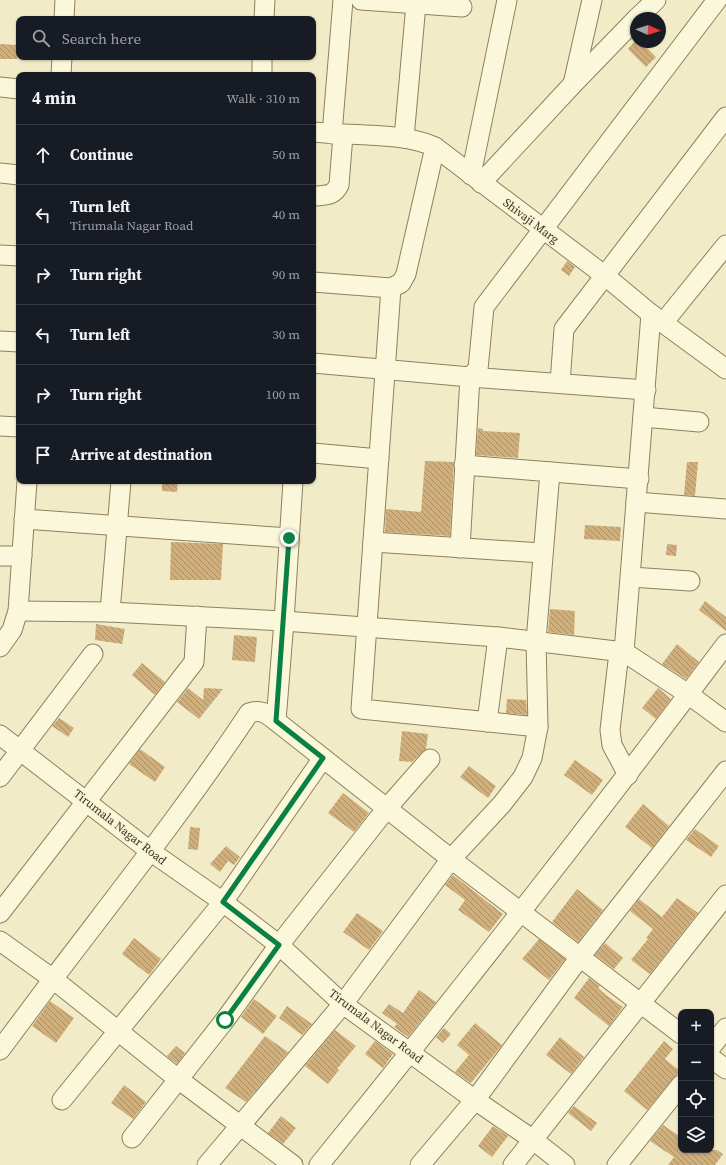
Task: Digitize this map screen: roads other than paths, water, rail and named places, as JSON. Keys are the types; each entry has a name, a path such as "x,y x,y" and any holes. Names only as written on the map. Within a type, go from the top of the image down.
{"street":[{"path":"64,16 65,0"},
{"path":"264,16 265,0"},
{"path":"317,196 330,195 339,185 337,135 343,0"},
{"path":"361,0 462,7"},
{"path":"476,179 507,0"},
{"path":"573,84 592,0"},
{"path":"460,548 470,377 478,369 484,307 717,0"},
{"path":"404,138 416,4"},
{"path":"476,179 573,84 645,9"},
{"path":"61,72 62,60"},
{"path":"262,60 262,72"},
{"path":"0,87 16,89"},
{"path":"560,383 564,329 726,117"},
{"name":"Shivaji Marg","path":"316,132 337,135 404,138 422,141 435,147 604,275 657,318 726,369"},
{"path":"316,282 391,288 401,283 406,274 435,147"},
{"path":"0,173 16,175"},
{"path":"628,775 612,745 610,730 618,661 624,652 643,417 657,318 726,245"},
{"path":"0,254 16,256"},
{"path":"391,288 361,709 538,727"},
{"path":"0,341 16,342"},
{"path":"316,363 470,377 646,390"},
{"path":"643,417 699,422"},
{"path":"0,426 16,427"},
{"path":"316,453 379,459"},
{"path":"464,465 638,479"},
{"path":"207,1165 343,1004 451,859 523,777 532,758 538,727 536,641 542,553 550,472"},
{"path":"0,647 12,630 18,610 27,484"},
{"path":"110,612 121,484"},
{"path":"276,721 293,484"},
{"path":"636,502 726,509"},
{"path":"24,519 289,538"},
{"path":"373,542 542,553"},
{"path":"0,556 22,556"},
{"path":"630,577 690,580"},
{"path":"18,610 110,612 284,622 498,637 624,652 688,694 726,722"},
{"path":"0,913 194,662 197,616"},
{"path":"487,722 498,637"},
{"path":"319,1165 411,1052 628,775 726,644"},
{"path":"0,777 93,654"},
{"path":"0,1050 150,851 224,749 248,713 258,710 265,712 451,859 678,1032"},
{"name":"Tirumala Nagar Road","path":"0,734 20,751 87,800 150,851 223,902 279,945 343,1004 566,1165"},
{"path":"62,1100 223,902 323,758"},
{"path":"132,1138 225,1020 279,945 388,808 430,759"},
{"path":"420,1165 475,1100 580,957 726,771"},
{"path":"513,1165 726,895"},
{"path":"0,941 53,979 178,1079 294,1165"},
{"path":"713,1045 726,1028"},
{"path":"714,1060 726,1069"},
{"path":"617,1165 678,1089"}]}
